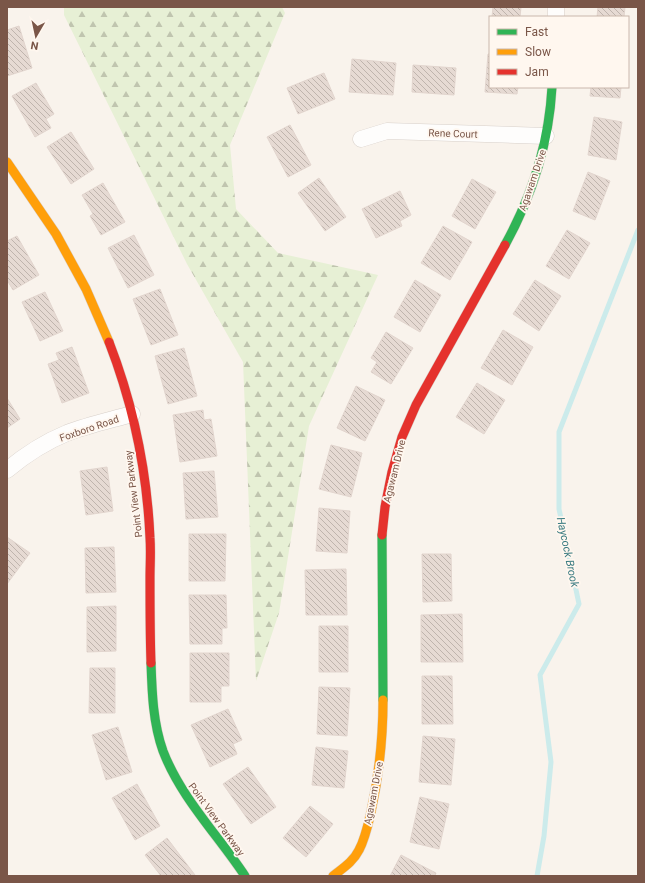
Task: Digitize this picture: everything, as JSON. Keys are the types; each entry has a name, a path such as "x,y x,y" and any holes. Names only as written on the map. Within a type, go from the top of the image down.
{"street":[{"name":"Agawam Drive","path":"333,876 349,864 359,850 368,824 381,756 383,718 381,543 385,507 392,472 402,437 416,405 512,232 526,202 538,170 546,136 551,106 552,88"},
{"name":"Rene Court","path":"361,139 387,131 546,136"},
{"name":"Point View Parkway","path":"7,162 52,227 83,281 114,352 138,438 147,501 150,539 152,693 155,722 162,749 176,780 186,797 220,839 245,876"},
{"name":"Foxboro Road","path":"7,470 16,462 41,446 68,433 132,414"}],"green space":[{"path":"64,7 282,7 285,13 230,145 236,209 278,253 378,275 309,426 279,613 256,681 243,362 187,264 64,15"}],"building":[{"path":"493,7 521,7 520,16 492,16"},
{"path":"598,7 625,7 624,16 597,16"},
{"path":"19,26 32,68 7,76 7,30"},
{"path":"489,54 489,88 518,88 517,94 485,92"},
{"path":"352,59 396,63 393,95 349,92"},
{"path":"413,65 456,68 454,95 412,92"},
{"path":"324,73 335,99 298,114 287,88"},
{"path":"36,83 54,114 46,119 51,128 35,137 12,96"},
{"path":"591,88 621,88 620,98 590,96"},
{"path":"594,117 622,122 616,160 588,155"},
{"path":"290,125 311,165 288,177 267,137"},
{"path":"71,132 94,169 71,184 47,147"},
{"path":"588,172 610,181 595,220 573,211"},
{"path":"319,178 346,217 325,231 298,193"},
{"path":"472,179 496,192 475,229 452,216"},
{"path":"103,183 125,222 101,235 90,216 93,214 82,195"},
{"path":"400,191 411,215 400,221 402,226 376,238 362,209"},
{"path":"443,226 472,242 450,280 421,263"},
{"path":"567,230 590,243 569,279 546,266"},
{"path":"134,235 154,275 128,288 108,248"},
{"path":"17,236 39,275 13,290 7,280 7,241"},
{"path":"415,280 441,295 420,332 394,317"},
{"path":"535,280 561,296 539,331 513,314"},
{"path":"160,289 178,335 151,345 133,299"},
{"path":"45,292 63,331 40,341 22,302"},
{"path":"503,330 533,347 512,385 481,368"},
{"path":"386,332 413,348 391,384 371,372 377,362 371,358"},
{"path":"72,347 89,393 62,403 48,364 59,360 56,353"},
{"path":"184,348 197,396 168,404 155,356"},
{"path":"477,383 505,400 484,434 456,417"},
{"path":"356,386 385,400 365,441 337,428"},
{"path":"7,398 20,419 7,428"},
{"path":"203,410 204,420 211,419 217,456 180,462 173,415"},
{"path":"331,445 362,453 351,497 319,489"},
{"path":"107,467 113,511 86,515 80,471"},
{"path":"214,471 218,517 186,519 183,473"},
{"path":"319,508 350,511 347,553 316,551"},
{"path":"189,534 226,534 225,581 189,581"},
{"path":"7,537 30,553 7,584"},
{"path":"114,547 116,592 86,593 85,548"},
{"path":"422,554 451,554 452,601 423,602"},
{"path":"346,569 347,615 306,615 305,570"},
{"path":"189,595 226,595 227,628 222,628 222,644 190,644"},
{"path":"116,606 116,651 87,652 87,607"},
{"path":"462,614 463,662 421,662 421,615"},
{"path":"319,626 348,626 348,672 319,672"},
{"path":"190,653 229,653 229,686 221,686 221,702 190,702"},
{"path":"90,668 115,668 115,713 89,713"},
{"path":"422,676 452,676 453,724 422,724"},
{"path":"319,687 350,688 347,736 317,734"},
{"path":"228,709 242,740 233,744 237,754 210,767 191,725"},
{"path":"118,727 132,772 106,780 92,735"},
{"path":"423,736 455,739 451,785 419,782"},
{"path":"316,747 348,751 344,788 312,785"},
{"path":"248,767 276,807 251,824 223,784"},
{"path":"137,784 160,826 135,840 112,798"},
{"path":"420,797 449,804 439,849 410,842"},
{"path":"310,806 333,824 306,857 283,838"},
{"path":"167,838 195,875 194,876 161,876 145,855"},
{"path":"401,855 436,873 435,876 390,876"}],"waterway":[{"name":"Haycock Brook","path":"537,876 544,836 551,762 540,675 579,604 559,509 559,432 638,230"}],"traffic: fast":[{"path":"505,245 523,208 538,169 547,128 552,88"},
{"path":"382,535 383,700"},
{"path":"151,663 155,719 163,751 180,785 245,876"}],"traffic: slow":[{"path":"7,162 56,234 86,289 109,342"},
{"path":"333,876 354,858 361,846 366,832 374,798 378,770 383,700"}],"traffic: jam":[{"path":"382,535 385,507 392,472 402,437 416,405 505,245"},
{"path":"109,342 118,365 132,414 146,488 150,543 151,663"}]}
